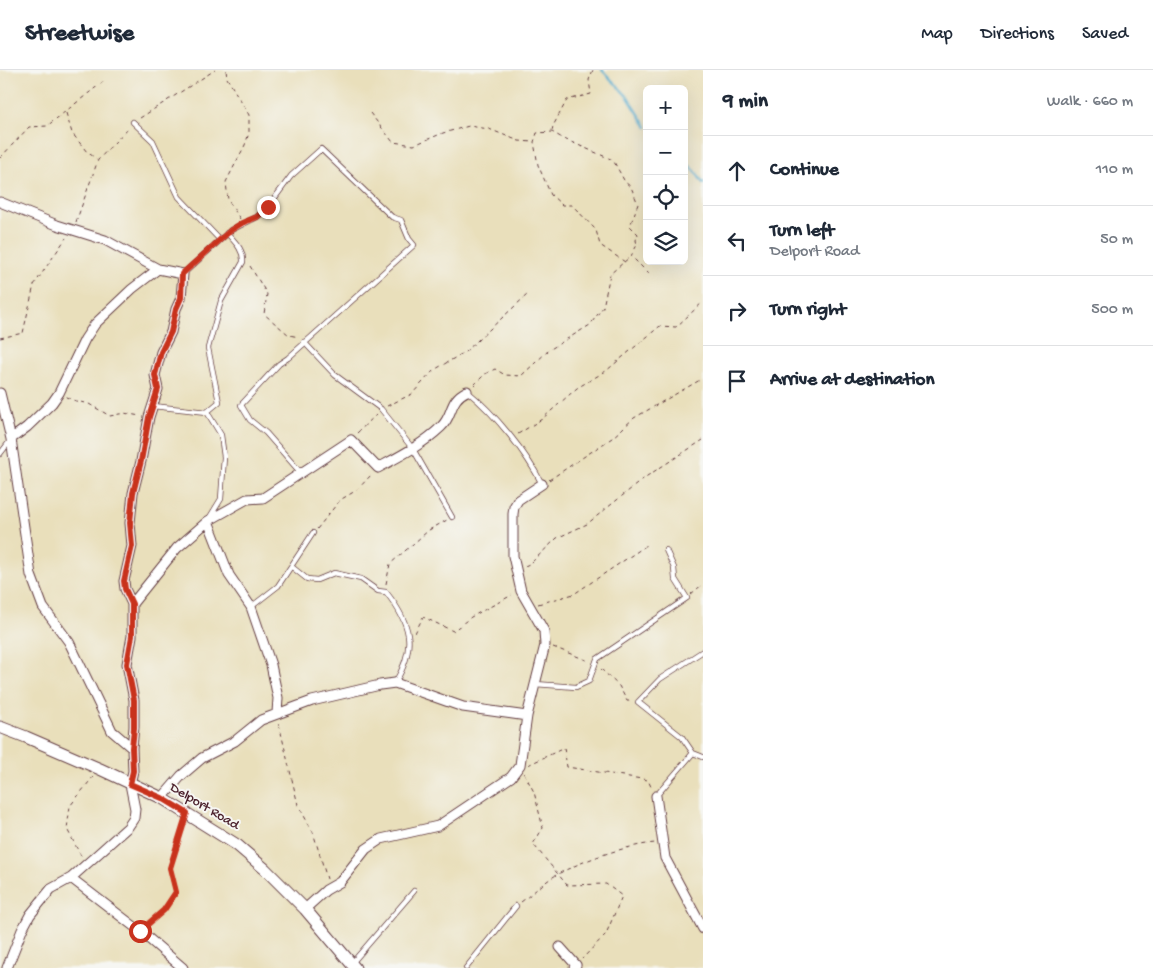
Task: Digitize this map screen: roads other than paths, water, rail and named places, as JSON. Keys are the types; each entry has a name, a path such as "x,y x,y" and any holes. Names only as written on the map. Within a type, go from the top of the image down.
{"street":[{"path":"0,202 71,230 105,240 158,269 182,274 181,298 176,309 171,332 161,352 155,375 158,389 149,417 133,493 130,523 132,546 124,581 125,589 132,604 132,636 127,664 134,700 133,771 130,784 135,809 134,818 128,827 71,878 51,889 30,915 22,930 8,968"},
{"path":"11,439 41,414 59,393 76,356 95,324 132,289 158,269"},
{"path":"132,604 177,548 208,521 247,499 263,498 350,440 378,468 413,449 441,427 456,398 467,391"},
{"path":"0,393 11,439 31,575 43,607 70,642 112,731 132,748"},
{"path":"306,909 326,890 340,882 366,849 381,839 438,826 511,777 520,765 526,716 545,645 544,631 521,591 516,570 513,556 514,507 521,497 542,484"},
{"path":"208,521 229,575 251,607 271,665 278,698 277,713"},
{"path":"162,798 180,776 202,758 234,741 261,720 312,701 380,685 395,683 463,707 526,716"},
{"name":"Delport Road","path":"0,727 26,736 162,798 237,845 306,909 353,966"},
{"path":"656,796 666,858 703,929"},
{"path":"71,878 140,931 183,968"},
{"path":"560,948 575,966"}],"lane":[{"path":"134,122 153,141 179,197 220,240"},
{"path":"182,274 227,233 242,223 257,217 268,207 291,176 321,149 392,217 401,220 409,239 414,245 274,369 241,405 250,420 266,432 301,473"},
{"path":"153,406 207,412 219,402 208,348 221,301 243,262 244,255 227,233"},
{"path":"304,342 335,375 381,409 413,449 452,517"},
{"path":"467,391 512,439 536,472 542,484"},
{"path":"207,412 221,435 224,457 221,499 208,521"},
{"path":"0,454 11,439"},
{"path":"251,607 278,586 313,533"},
{"path":"535,684 576,687 589,681 597,659 687,598 675,579 674,568 666,550"},
{"path":"292,567 307,579 317,580 334,572 361,579 378,591 386,592 401,613 408,633 407,652 395,683"},
{"path":"703,651 660,679 638,702 682,738 693,753 703,757"},
{"path":"656,796 693,753"},
{"path":"353,966 414,892"},
{"path":"466,968 516,906"}],"waterway":[{"path":"602,70 628,97 643,121"},
{"path":"688,165 703,183"}]}
